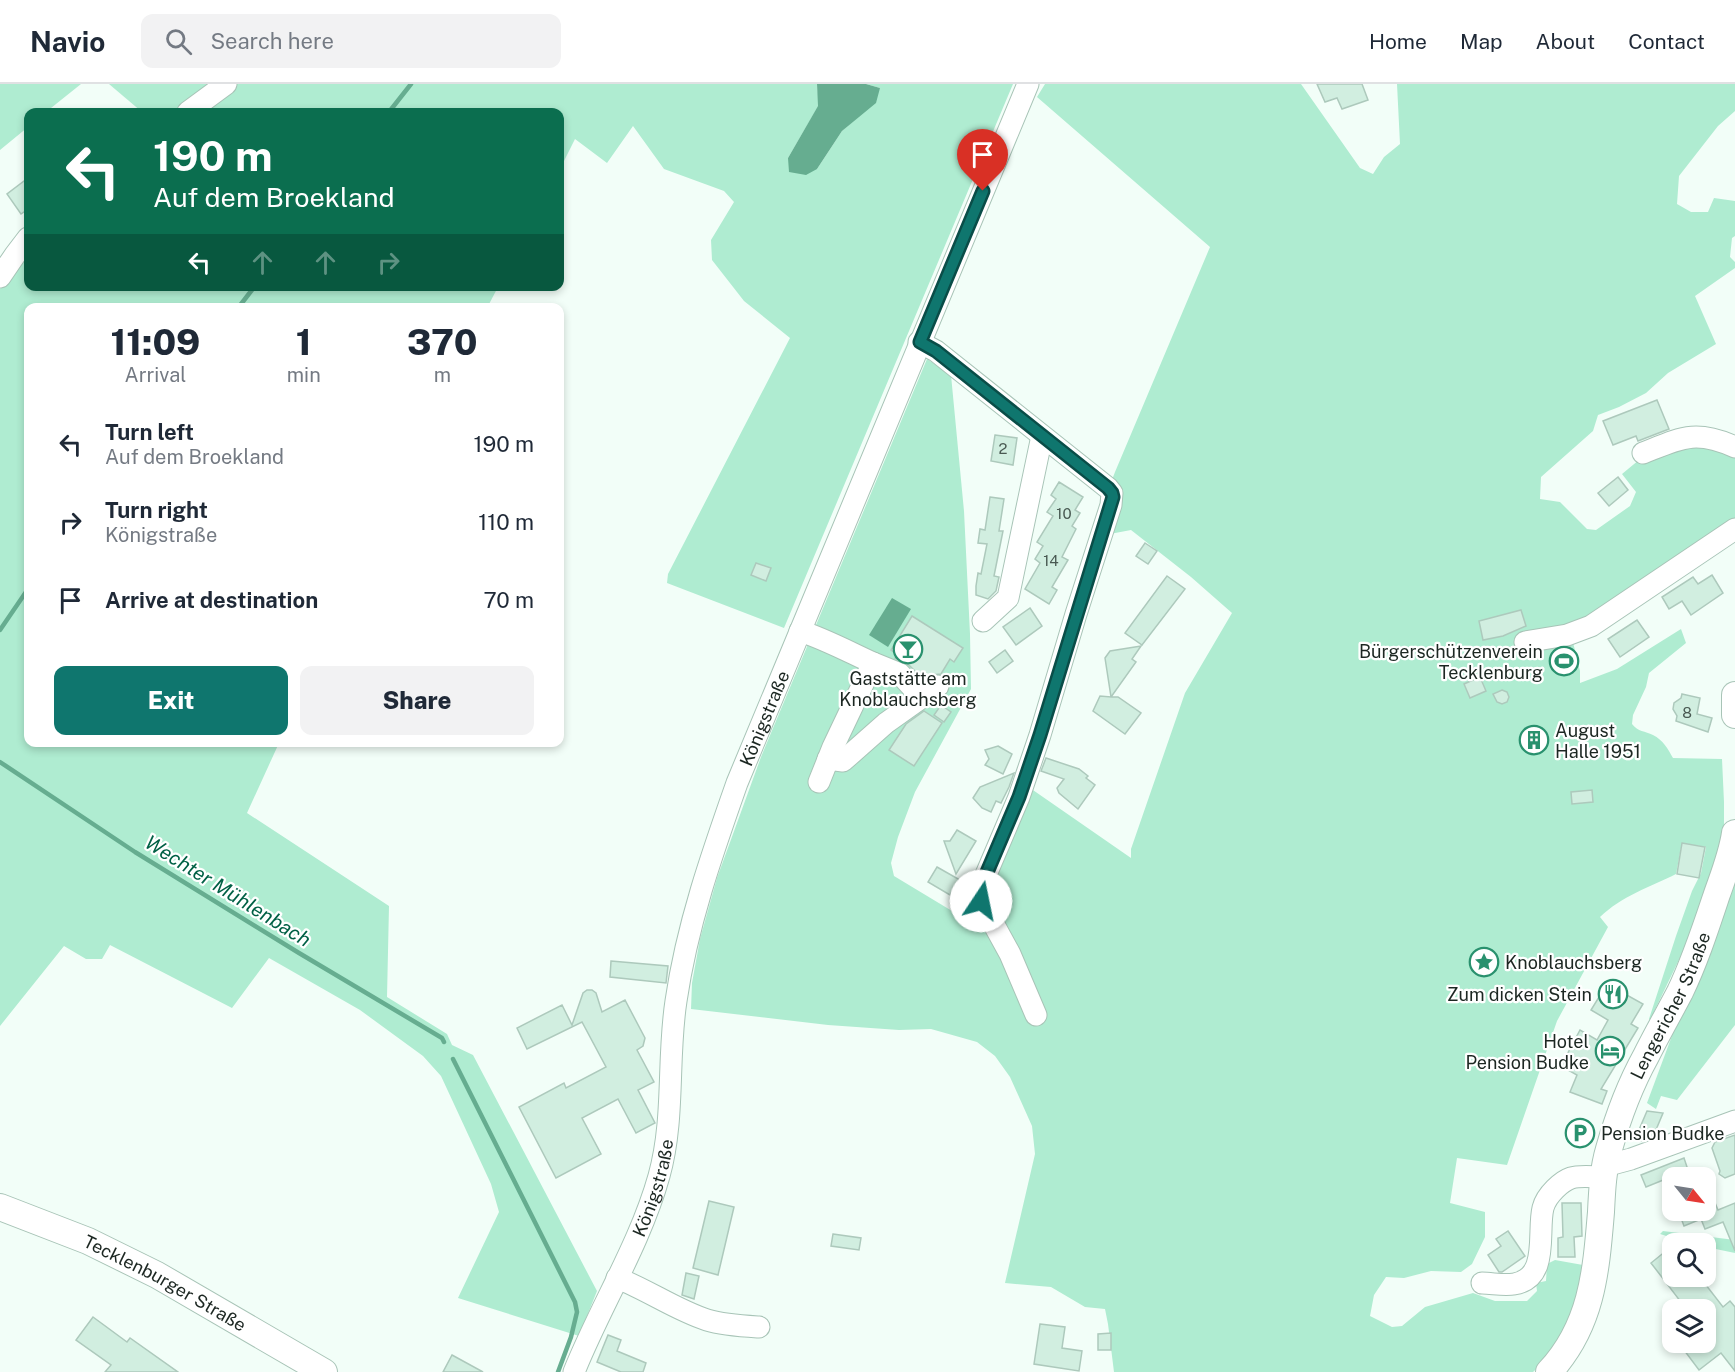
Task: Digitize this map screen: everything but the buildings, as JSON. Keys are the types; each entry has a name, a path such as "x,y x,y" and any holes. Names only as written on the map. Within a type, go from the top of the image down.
{"main road":[{"path":"1735,694 1735,715"},
{"name":"Lengericher Straße","path":"1549,1372 1572,1343 1584,1315 1598,1251 1604,1172 1624,1103 1644,1058 1680,990 1700,942 1727,866 1735,833"},
{"name":"Tecklenburger Straße","path":"0,1207 79,1238 157,1275 324,1372"}],"street":[{"path":"193,108 226,84"},
{"name":"Königstraße","path":"574,1372 649,1206 659,1176 666,1146 670,1103 675,1002 704,876 737,783 1028,84"},
{"path":"0,277 24,243"},
{"path":"920,342 936,351 1108,488 1113,497 1019,797 979,891 981,901 1010,954 1036,1015"},
{"path":"1643,453 1682,438 1697,435 1716,439 1735,447"},
{"path":"983,621 1008,598 1042,436"},
{"path":"1525,642 1567,635 1591,626 1735,529"},
{"path":"800,631 900,674 929,691 886,723 843,761 828,759"},
{"path":"819,782 873,663"},
{"path":"1482,1283 1515,1284 1530,1276 1539,1260 1541,1250 1543,1205 1565,1180 1604,1172 1632,1159 1735,1121"},
{"path":"617,1278 709,1321 759,1327"}],"shaded area":[{"path":"0,84 81,84 51,108 24,108 24,130 0,150"},
{"path":"109,84 217,84 184,108 137,108"},
{"path":"236,84 817,84 819,105 788,158 817,169 842,131 858,117 880,88 866,84 1013,84 784,628 667,583 668,574 790,338 744,301 712,260 711,240 734,202 724,191 664,169 633,126 607,163 575,139 564,161 564,108 203,108"},
{"path":"817,84 866,84 880,88 876,103 842,131 817,169 806,175 789,172 788,158 818,106"},
{"path":"1045,84 1301,84 1360,168 1373,174 1384,157 1400,144 1397,84 1735,84 1735,111 1718,126 1679,176 1677,204 1691,212 1708,212 1714,198 1735,201 1735,236 1732,238 1730,257 1735,262 1735,268 1695,296 1716,344 1668,373 1646,393 1598,415 1593,431 1541,477 1540,499 1560,502 1587,529 1596,530 1630,506 1636,492 1622,474 1645,455 1683,440 1735,450 1735,525 1571,634 1580,671 1580,683 1617,669 1681,629 1686,643 1649,673 1646,687 1633,715 1632,724 1639,730 1660,739 1673,758 1722,759 1724,825 1721,846 1700,916 1650,1020 1676,936 1701,873 1706,847 1682,843 1676,874 1627,898 1600,917 1608,927 1557,1021 1507,1165 1457,1158 1450,1203 1485,1212 1485,1237 1472,1264 1461,1272 1431,1271 1404,1278 1386,1277 1374,1295 1370,1316 1392,1327 1402,1326 1425,1307 1473,1293 1495,1301 1527,1301 1537,1291 1536,1283 1546,1281 1547,1264 1555,1260 1583,1265 1570,1330 1548,1358 1533,1372 1114,1372 1105,1309 1085,1307 1051,1287 1005,1283 1035,1154 1032,1126 1010,1077 995,1056 977,1042 931,1029 899,1030 828,1025 691,1009 692,983 700,939 717,878 761,757 927,359 951,375 964,511 971,689 915,792 891,863 894,876 957,914 969,911 989,885 1030,788 1131,858 1131,849 1185,693 1232,613 1131,530 1094,537 1115,472 1210,247 1037,97"},
{"path":"24,252 24,291 496,291 490,303 24,303 24,747 277,747 247,813 389,906 387,997 447,1034 452,1045 473,1055 597,1291 579,1336 458,1298 499,1212 491,1184 441,1076 423,1056 360,1010 269,958 232,1008 110,945 102,959 86,959 64,946 0,1026 0,289"},
{"path":"892,598 911,609 888,647 869,635"},
{"path":"1735,866 1735,1025 1677,1100 1661,1096 1656,1109 1647,1103"},
{"path":"1716,1238 1735,1240 1735,1253 1716,1249"}],"waterway":[{"name":"Wechter Mühlenbach","path":"392,108 411,84"},
{"name":"Wechter Mühlenbach","path":"242,303 251,291"},
{"name":"Wechter Mühlenbach","path":"0,630 24,595"},
{"name":"Wechter Mühlenbach","path":"0,762 135,852 442,1038 444,1042"},
{"name":"Wechter Mühlenbach","path":"453,1059 575,1302 577,1312 571,1337 558,1372"}],"place":[{"name":"Gaststätte am Knoblauchsberg","path":"908,649"},
{"name":"Bürgerschützenverein Tecklenburg","path":"1564,661"},
{"name":"August Halle 1951","path":"1534,740"},
{"name":"Knoblauchsberg","path":"1484,962"},
{"name":"Zum dicken Stein","path":"1613,994"},
{"name":"Hotel Pension Budke","path":"1610,1051"},
{"name":"Pension Budke","path":"1580,1133"}],"route":[{"path":"981,901 979,891 1019,797 1113,497 1108,488 936,351 920,342 983,191"}]}
